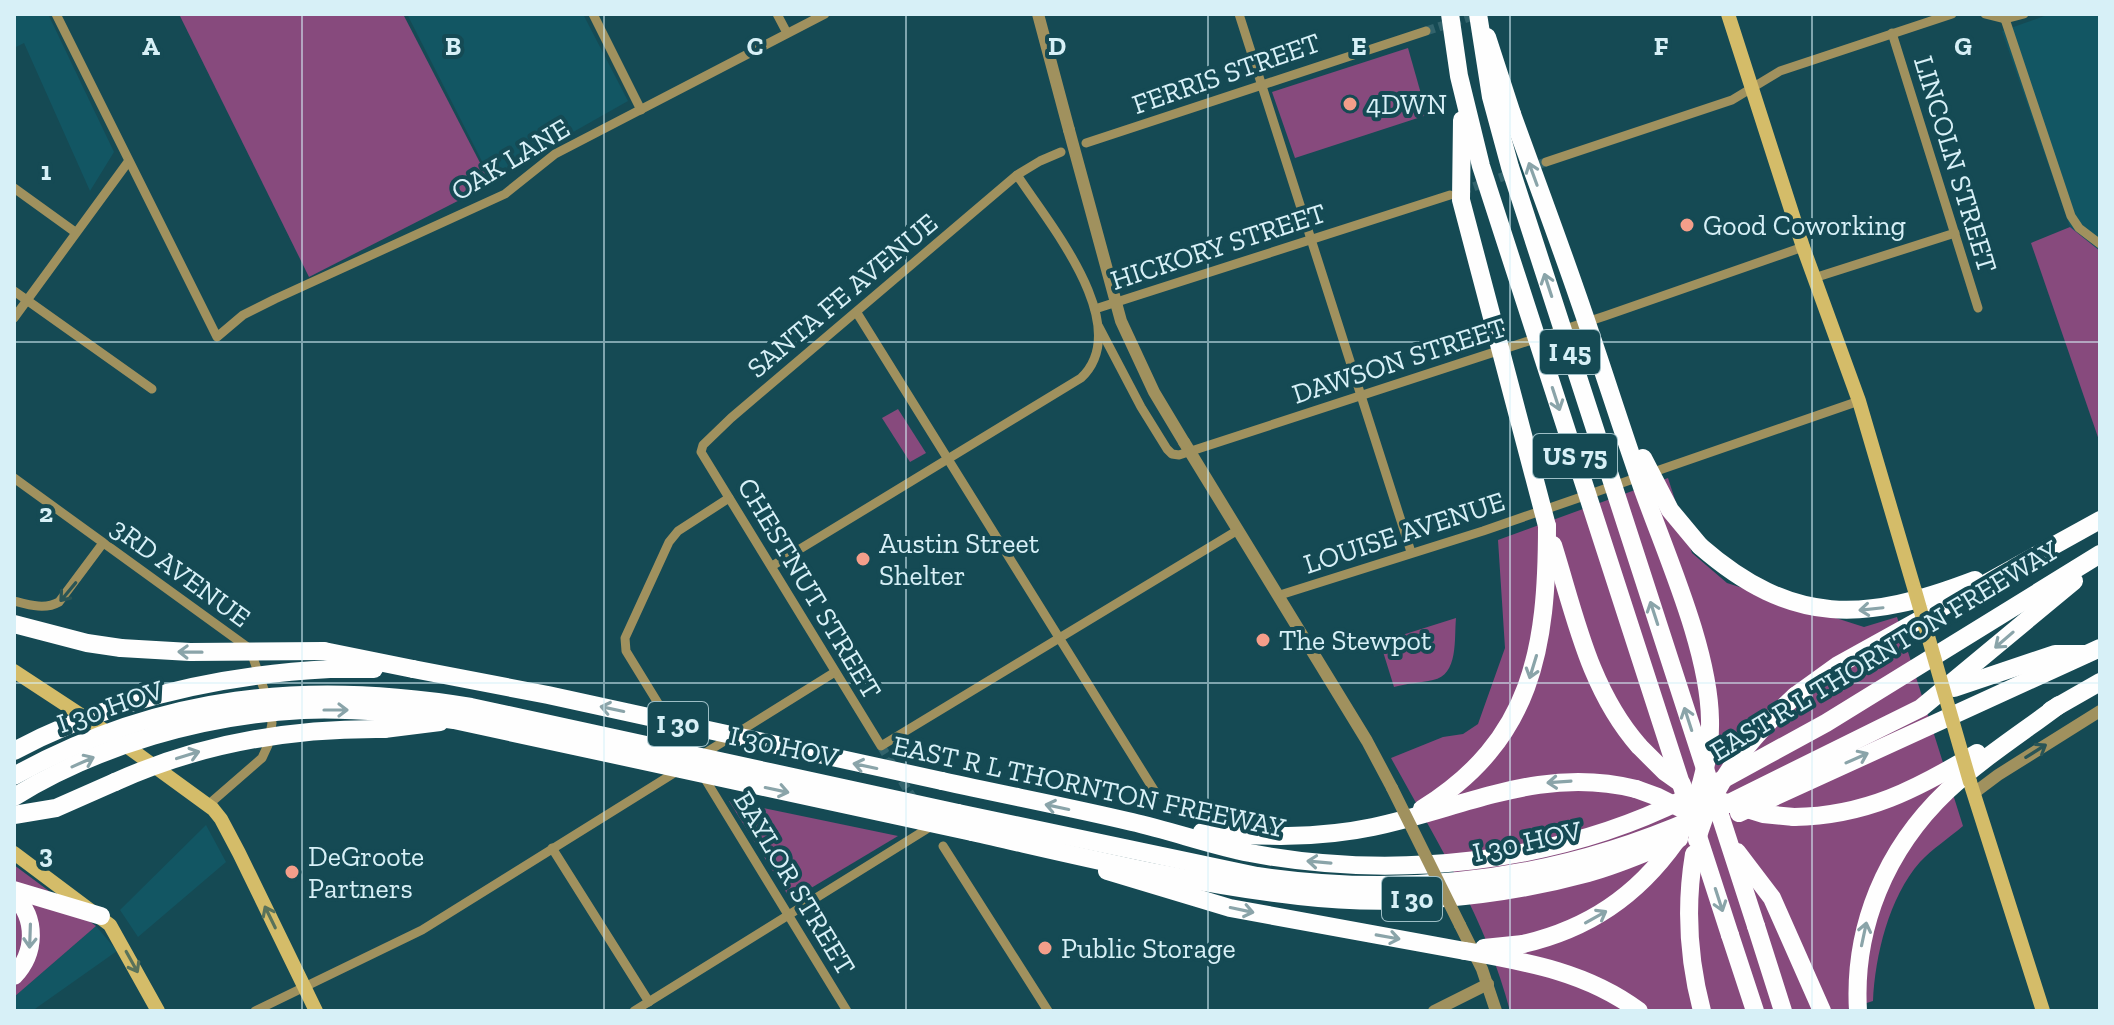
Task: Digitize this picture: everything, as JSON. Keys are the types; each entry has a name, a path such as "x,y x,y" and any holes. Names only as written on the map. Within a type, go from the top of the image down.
{"highway":[{"path":"1450,14 1462,95 1461,200 1547,526 1556,588 1599,685 1616,717 1639,746 1665,772 1704,796 1754,812 1794,817 1837,814 1890,799 1940,775 2100,682"},
{"path":"1465,951 1547,939 1604,913 1646,879 1676,841 1700,788 1710,720 1703,665 1687,614 1479,14"},
{"name":"I 45","path":"1479,14 1491,97 1510,167 1783,1011"},
{"name":"US 75","path":"1462,95 1486,184 1755,1011"},
{"path":"1579,300 1656,487 1670,510 1700,546 1748,583 1813,607 1842,611 1868,610 1898,606 1947,591 2020,563"},
{"path":"1702,1011 1689,946 1692,866 1700,831 1732,763 1765,724 1795,696 1838,665 1954,604 2020,563 2100,520"},
{"name":"I 30 HOV","path":"14,766 113,722 185,701 264,688 347,685 413,691 493,704 1210,867 1296,882 1375,887 1487,880 1608,852 1677,826 1883,729 1944,691 2100,557"},
{"name":"EAST R L THORNTON FREEWAY","path":"14,751 95,714 185,687 279,672 413,669 548,695 1133,822 1252,853 1351,865 1461,861 1516,853 1654,814 1769,756 2100,557"},
{"path":"1406,819 1448,791 1469,772 1493,747 1509,724 1533,670 1556,588"},
{"path":"14,624 74,640 121,648 190,652 324,651 413,669"},
{"name":"I 30 HOV","path":"1944,691 2055,654 2093,651"},
{"name":"I 30","path":"14,797 88,759 179,730 236,718 302,710 402,713 454,720 1217,883 1300,896 1359,900 1417,899 1534,886 1588,873 1659,847 2093,651"},
{"name":"I 30 HOV","path":"14,776 85,741 177,711 271,695 342,693 401,696 471,707 955,808"},
{"path":"1858,1011 1858,975 1866,924 1896,852 1948,790 2059,705"},
{"path":"14,815 56,808 187,754 239,740 302,731 384,729 454,720"},
{"path":"1133,822 1271,837 1338,833 1406,819 1533,785 1588,781 1636,789 1669,801 1701,819 1737,852 1772,898 1822,1011"},
{"path":"1025,844 1195,899 1311,924 1544,966 1611,992 1639,1011"},
{"path":"14,890 101,916"},
{"path":"14,896 26,911 31,934 26,959 14,976"}],"main road":[{"path":"1728,14 1803,247 1859,401 1972,788 2043,1011"},
{"path":"14,671 110,734 208,805 221,819 316,1011"},
{"path":"14,853 101,916 117,934 158,1011"}],"street":[{"path":"14,318 128,162 56,14"},
{"path":"593,14 641,110"},
{"path":"777,14 787,33"},
{"name":"OAK LANE","path":"128,162 217,337 250,311 505,194 555,154 825,14"},
{"path":"1038,14 1121,321 1154,392 1367,741 1460,925 1488,984 1496,1011"},
{"path":"1239,14 1411,552"},
{"path":"1546,162 1732,100 1780,71 1952,14"},
{"path":"1985,14 2005,19 2024,14"},
{"path":"2005,19 2071,216 2079,228 2100,244"},
{"name":"FERRIS STREET","path":"1086,143 1426,31"},
{"name":"LINCOLN STREET","path":"1892,33 1978,308"},
{"name":"SANTA FE AVENUE","path":"701,452 703,445 731,418 1017,175 1061,152"},
{"path":"1017,175 1073,261 1095,309"},
{"path":"14,188 75,232"},
{"name":"HICKORY STREET","path":"772,566 1081,378 1095,356 1099,327 1095,309 1450,195"},
{"path":"1814,278 1955,233"},
{"name":"DAWSON STREET","path":"1187,447 1362,395 1605,316 1803,247"},
{"path":"14,291 152,389"},
{"path":"857,313 1157,795"},
{"path":"1099,327 1167,449 1179,455 1187,447"},
{"name":"LOUISE AVENUE","path":"1280,595 1483,531 1859,401"},
{"name":"CHESTNUT STREET","path":"701,452 881,746 1059,637"},
{"name":"3RD AVENUE","path":"14,478 250,649 272,723 268,745 262,758 208,805"},
{"name":"BAYLOR STREET","path":"729,498 678,531 669,542 625,638 626,651 847,1011"},
{"path":"1059,637 1238,530"},
{"path":"14,601 42,606 59,602 103,543"},
{"path":"255,1011 422,930 835,672"},
{"path":"1972,788 2100,711"},
{"path":"634,1011 930,827"},
{"path":"943,846 1048,1011"},
{"path":"552,848 649,1002"},
{"path":"1434,1011 1488,984"}],"shaded area":[{"path":"14,14 48,14 114,152 90,191 24,43 14,48"},
{"path":"179,14 403,14 491,184 309,277"},
{"path":"407,14 583,14 628,101 522,161 493,183"},
{"path":"2050,14 2100,14 2100,251 2070,227 2002,31"},
{"name":"4DWN","path":"1408,48 1427,115 1295,158 1272,92"},
{"path":"2070,227 2100,251 2100,443 2031,243"},
{"path":"898,409 926,453 910,462 882,418"},
{"path":"1668,478 1692,553 1727,583 1864,627 1897,617 1963,826 1920,862 1900,892 1881,946 1873,1001 1841,1011 1510,1011 1474,913 1391,758 1443,737 1463,734 1478,724 1505,648 1498,540"},
{"path":"1456,618 1454,655 1447,671 1433,680 1394,687 1380,642"},
{"path":"729,801 898,836 791,900"},
{"path":"206,825 226,862 138,937 120,910"},
{"path":"14,865 96,926 14,997"},
{"path":"96,926 117,951 32,1011 14,1011 14,997"}],"tunnel":[{"path":"1426,31 1479,14"},
{"path":"1461,191 1546,162"},
{"path":"881,746 915,802"}],"place":[{"name":"4DWN","path":"1350,104"},
{"name":"Good Coworking","path":"1687,225"},
{"name":"Austin Street Shelter","path":"863,559"},
{"name":"The Stewpot","path":"1263,640"},
{"name":"DeGroote Partners","path":"292,872"},
{"name":"Public Storage","path":"1045,948"}]}
